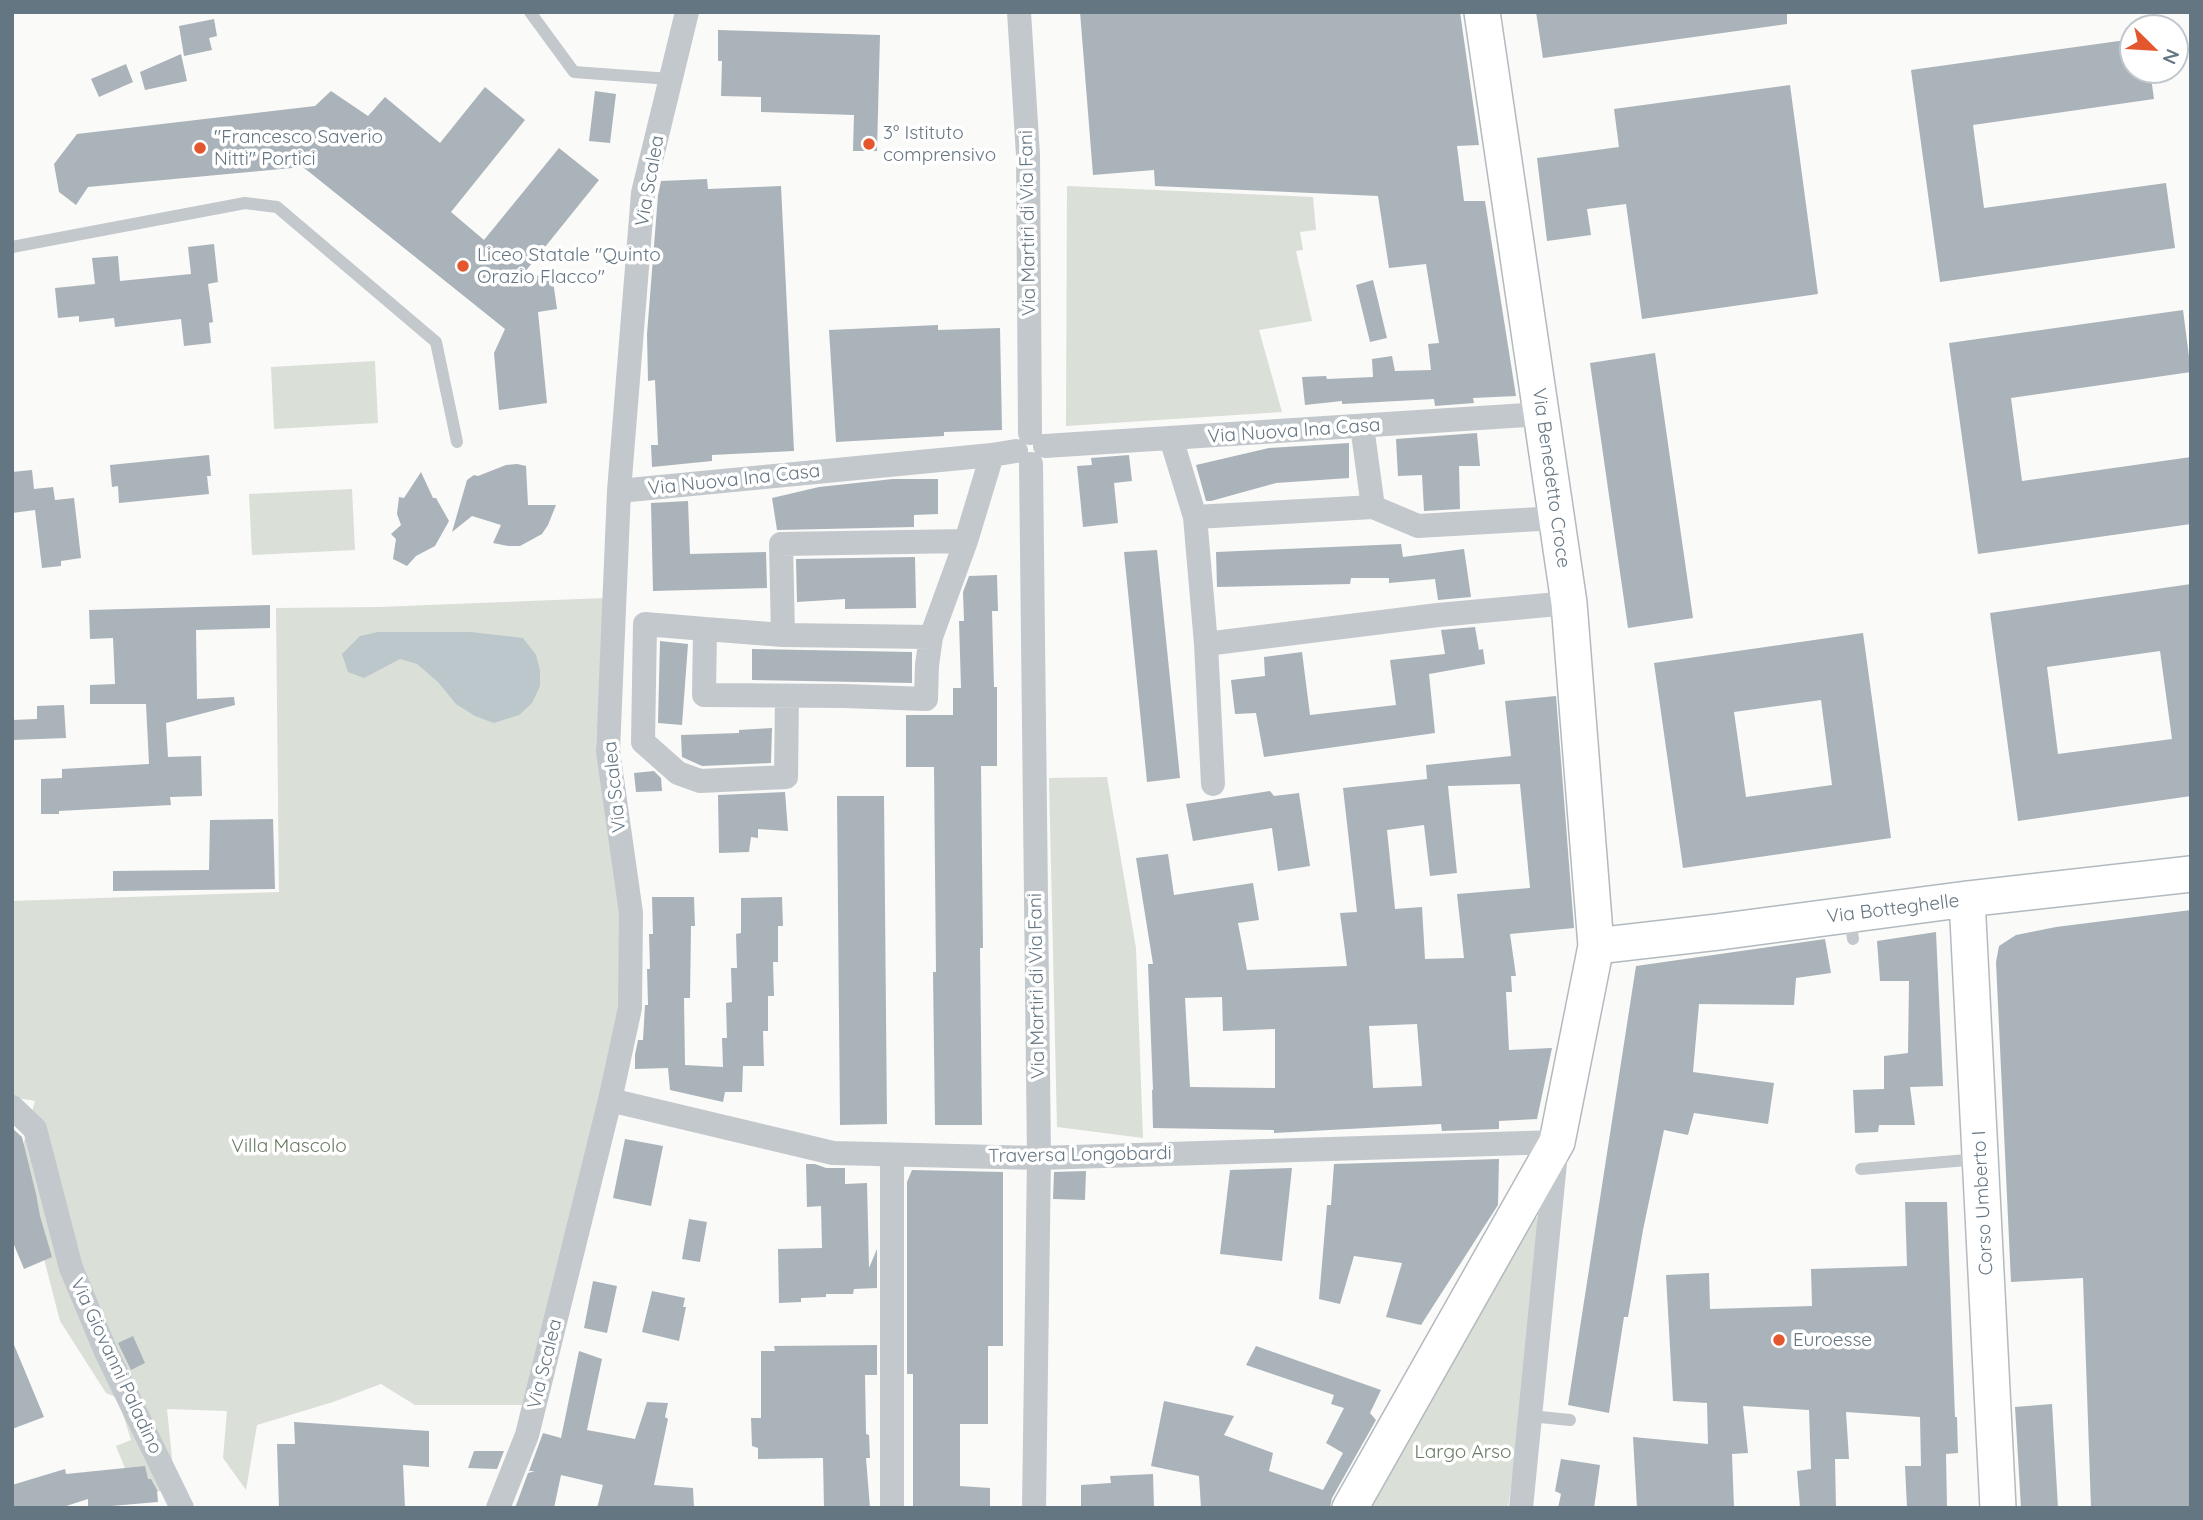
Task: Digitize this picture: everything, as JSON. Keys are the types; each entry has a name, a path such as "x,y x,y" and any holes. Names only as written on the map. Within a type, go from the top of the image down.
{"main road":[{"name":"Via Benedetto Croce","path":"1482,12 1569,603 1596,946 1557,1142"},
{"name":"Via Botteghelle","path":"1596,946 1852,927 1968,899 2191,874"},
{"name":"Corso Umberto I","path":"1968,899 1998,1508"},
{"path":"1350,1508 1557,1142"}],"street":[{"name":"Via Scalea","path":"498,1508 527,1435 610,1100 630,1008 631,913 608,751 619,491 643,193 687,12"},
{"name":"Via Martiri di Via Fani","path":"1019,12 1028,155 1023,450 1039,1158 1034,1508"},
{"name":"Via Nuova Ina Casa","path":"619,491 1023,450 1542,414"},
{"path":"1362,426 1373,507"},
{"path":"1171,438 1195,517 1206,644 1213,784"},
{"path":"705,629 704,695 926,699 931,637 966,541 1023,450"},
{"path":"1195,517 1373,507 1418,526 1557,518"},
{"path":"783,635 781,544 966,541"},
{"path":"1206,644 1438,615 1569,603"},
{"path":"787,696 786,777 700,781 678,773 643,742 645,624 783,635 931,637"},
{"name":"Traversa Longobardi","path":"610,1100 833,1153 1039,1158 1557,1142"},
{"name":"Via Giovanni Paladino","path":"12,1107 34,1129 71,1268 106,1352 182,1508"},
{"path":"1521,1508 1557,1142"},
{"path":"892,1155 892,1508"}],"lane":[{"path":"530,12 575,72 670,79"},
{"path":"12,247 245,204 277,207 436,342 457,442"},
{"path":"1861,1169 1981,1159"},
{"path":"1530,1416 1570,1420"}],"green space":[{"path":"1067,186 1313,197 1316,230 1300,232 1303,250 1296,251 1312,321 1259,330 1282,412 1066,426"},
{"path":"375,361 378,423 274,429 271,367"},
{"path":"352,489 355,550 252,555 249,494"},
{"name":"Villa Mascolo","path":"605,598 596,745 619,884 622,1012 526,1405 415,1405 381,1384 257,1425 246,1490 223,1458 227,1411 167,1409 175,1488 136,1496 116,1446 131,1440 118,1398 106,1393 60,1321 41,1247 15,1175 35,1101 12,1097 12,901 279,892 276,608 379,607"},
{"path":"1107,777 1136,948 1143,1138 1057,1127 1049,778"},
{"name":"Largo Arso","path":"1533,1217 1548,1220 1508,1508 1371,1508"}],"shaded area":[{"path":"378,632 471,632 523,638 536,655 540,686 532,703 519,715 494,723 475,716 456,704 438,682 417,664 400,659 364,678 348,672 342,654 360,636"}],"building":[{"path":"1080,12 1460,12 1479,145 1457,146 1464,201 1485,201 1516,396 1473,398 1474,403 1435,406 1434,399 1342,404 1342,401 1305,405 1302,377 1373,377 1372,359 1392,356 1395,371 1431,370 1428,344 1439,343 1426,264 1389,268 1378,196 1155,186 1154,170 1093,175"},
{"path":"1536,12 1787,12 1787,24 1543,58"},
{"path":"214,19 217,36 209,38 212,50 184,56 179,26"},
{"path":"718,30 880,35 877,151 853,151 854,115 761,112 761,97 721,96 722,61 718,61"},
{"path":"2119,41 2119,84 2152,84 2154,99 1973,125 1984,208 2166,183 2175,248 1940,282 1911,70"},
{"path":"181,54 187,81 145,90 140,72"},
{"path":"126,64 133,82 99,97 91,79"},
{"path":"1790,85 1818,294 1642,319 1626,204 1587,209 1591,235 1547,241 1537,158 1619,147 1614,109"},
{"path":"485,87 525,120 451,212 484,240 559,148 599,180 520,278 552,274 557,309 538,312 547,403 499,410 494,353 505,329 303,167 88,187 76,205 59,192 54,164 77,134 315,106 331,91 368,116 385,97 440,143"},
{"path":"595,91 616,94 610,143 589,141"},
{"path":"707,179 708,189 781,186 794,451 712,455 712,461 652,467 651,445 658,445 655,380 648,381 647,334 658,195 661,181"},
{"path":"214,244 218,282 208,284 213,322 209,323 211,343 184,346 181,319 115,327 114,318 79,322 79,316 58,318 55,288 95,284 92,258 118,256 120,281 191,274 188,247"},
{"path":"1373,280 1387,338 1370,342 1356,285"},
{"path":"2183,310 2191,372 2011,398 2022,481 2191,457 2191,524 1978,554 1949,343"},
{"path":"938,325 938,330 1000,328 1002,430 944,432 944,436 836,442 829,330"},
{"path":"1655,353 1693,618 1628,628 1590,363"},
{"path":"1477,433 1480,466 1459,466 1460,509 1424,511 1422,475 1398,476 1396,439"},
{"path":"1349,443 1349,478 1276,483 1211,501 1206,501 1196,465 1269,448"},
{"path":"209,455 209,494 119,503 118,486 112,487 110,465"},
{"path":"1129,455 1132,481 1114,483 1118,523 1083,527 1077,466 1092,465 1091,458"},
{"path":"517,464 526,466 528,505 556,505 542,534 520,546 493,543 501,525 472,516 452,532 467,480 474,475"},
{"path":"32,470 34,489 53,487 55,500 74,498 81,558 61,561 61,566 42,568 35,510 12,513 12,472"},
{"path":"421,472 433,498 436,498 449,521 435,546 416,556 407,566 393,559 396,539 391,534 401,525 397,514 399,497 404,498"},
{"path":"893,479 938,479 938,514 914,515 914,527 777,530 772,498 819,487"},
{"path":"688,501 690,554 766,552 767,588 653,591 651,503"},
{"path":"1401,544 1403,557 1464,549 1471,597 1438,600 1435,579 1389,583 1389,578 1351,578 1350,584 1217,587 1216,552"},
{"path":"1157,550 1180,778 1147,782 1124,552"},
{"path":"915,557 916,608 845,609 845,599 797,602 796,559"},
{"path":"997,575 998,611 992,611 994,687 997,687 997,766 981,766 982,1125 935,1125 934,767 906,767 906,715 953,715 953,688 961,688 959,621 964,621 963,592 969,576"},
{"path":"2191,584 2191,796 2018,821 1990,613","holes":["2160,651 2172,739 2058,754 2047,667"]},
{"path":"270,605 270,628 196,630 197,699 234,697 235,705 166,723 168,757 201,756 202,796 170,797 171,805 41,814 41,779 62,778 62,769 149,764 146,704 90,704 90,685 115,684 113,638 90,639 89,610"},
{"path":"1475,627 1479,650 1483,649 1485,664 1429,674 1435,733 1264,757 1256,713 1235,714 1231,680 1265,676 1264,657 1302,652 1310,715 1396,705 1390,660 1445,654 1441,630"},
{"path":"1863,633 1891,838 1683,868 1654,663","holes":["1821,700 1832,785 1746,797 1734,712"]},
{"path":"660,641 688,644 682,725 658,723"},
{"path":"752,649 912,652 912,683 752,680"},
{"path":"1556,696 1574,928 1510,934 1516,976 1511,976 1512,992 1506,992 1509,1050 1552,1048 1537,1119 1499,1121 1499,1129 1442,1131 1441,1124 1274,1133 1274,1130 1153,1128 1148,964 1153,964 1136,858 1168,854 1174,895 1253,883 1259,920 1238,923 1247,970 1347,966 1340,913 1357,912 1343,788 1427,779 1426,765 1511,756 1505,701","holes":["1520,784 1530,888 1457,894 1464,958 1425,959 1422,907 1395,909 1387,830 1424,825 1430,876 1457,873 1448,786","1222,997 1223,1031 1275,1029 1275,1088 1190,1087 1185,998","1417,1024 1422,1086 1373,1088 1369,1026"]},
{"path":"64,705 66,738 12,740 12,720 37,719 37,706"},
{"path":"772,728 771,763 702,766 682,757 681,735 739,733 739,730"},
{"path":"654,771 661,778 662,791 636,792 634,773"},
{"path":"1270,791 1274,796 1299,793 1310,866 1278,871 1272,828 1193,841 1186,804"},
{"path":"785,792 788,831 758,829 758,838 751,837 749,852 719,853 718,795"},
{"path":"837,796 884,796 887,1124 840,1125"},
{"path":"273,819 275,889 113,891 113,871 209,870 210,820"},
{"path":"652,897 694,897 695,926 691,926 690,998 684,998 685,1065 723,1067 722,1038 727,1038 726,1003 732,1002 731,968 737,968 736,934 741,933 741,898 782,897 783,926 778,926 778,962 773,962 774,996 768,996 768,1031 763,1031 764,1066 743,1066 742,1092 725,1092 723,1102 670,1090 668,1068 635,1069 638,1040 643,1040 645,1005 648,1005 649,934 653,934"},
{"path":"2191,910 2191,1508 2091,1508 2083,1278 2011,1282 1996,962 1999,946 2016,935 2056,927"},
{"path":"1936,932 1943,1086 1910,1087 1915,1125 1879,1125 1878,1132 1855,1133 1853,1090 1884,1089 1884,1056 1908,1053 1909,981 1880,981 1877,941"},
{"path":"1825,939 1831,973 1796,978 1794,1005 1699,1004 1693,1072 1774,1083 1768,1124 1694,1113 1688,1135 1664,1130 1628,1317 1624,1317 1609,1413 1568,1405 1636,966"},
{"path":"12,1128 22,1137 52,1257 24,1269 12,1240"},
{"path":"625,1139 663,1146 651,1206 613,1198"},
{"path":"1499,1159 1498,1205 1421,1325 1386,1317 1402,1263 1354,1256 1340,1304 1319,1299 1327,1205 1331,1205 1334,1164"},
{"path":"806,1164 845,1168 845,1184 867,1183 869,1268 877,1249 877,1288 854,1289 853,1294 826,1294 826,1297 801,1298 801,1302 779,1303 778,1249 822,1248 821,1206 807,1207"},
{"path":"1292,1168 1282,1261 1220,1254 1230,1170"},
{"path":"912,1170 1003,1172 1003,1346 988,1346 988,1424 960,1424 960,1486 990,1488 990,1508 913,1508 913,1374 907,1374 907,1182"},
{"path":"1086,1171 1085,1200 1053,1199 1054,1172"},
{"path":"1905,1202 1947,1202 1958,1453 1946,1454 1947,1508 1907,1508 1905,1466 1921,1466 1920,1417 1846,1412 1849,1459 1835,1459 1836,1508 1800,1508 1797,1471 1811,1469 1809,1410 1743,1406 1748,1453 1732,1454 1734,1508 1637,1508 1633,1437 1708,1444 1707,1403 1673,1401 1666,1275 1709,1273 1710,1309 1812,1306 1811,1269 1907,1266"},
{"path":"689,1219 707,1222 700,1262 682,1259"},
{"path":"593,1281 617,1286 607,1333 584,1328"},
{"path":"652,1291 685,1298 683,1307 686,1307 679,1341 642,1332"},
{"path":"133,1336 145,1363 131,1370 118,1343"},
{"path":"12,1340 44,1417 12,1429"},
{"path":"877,1345 877,1375 865,1375 866,1434 869,1435 870,1458 866,1458 870,1508 824,1508 823,1458 758,1459 758,1448 752,1446 751,1418 761,1418 761,1351 775,1351 774,1346"},
{"path":"1256,1346 1381,1390 1370,1413 1376,1420 1332,1498 1330,1508 1201,1508 1199,1476 1151,1466 1164,1401 1234,1416 1224,1435 1273,1453 1269,1471 1323,1490 1343,1453 1326,1443 1344,1408 1331,1404 1334,1395 1246,1365"},
{"path":"579,1351 602,1359 587,1430 635,1439 647,1402 668,1403 665,1417 668,1419 654,1485 693,1488 694,1508 597,1508 603,1485 561,1475 554,1508 515,1508 528,1473 535,1471 529,1471 543,1433 561,1438"},
{"path":"2052,1404 2058,1508 2021,1508 2015,1407"},
{"path":"294,1422 429,1431 429,1467 403,1465 405,1508 279,1508 277,1444 295,1444"},
{"path":"474,1451 504,1451 497,1469 468,1468"},
{"path":"1561,1459 1600,1465 1594,1508 1558,1508 1561,1494 1555,1491"},
{"path":"145,1466 148,1479 151,1479 157,1490 158,1502 88,1508 88,1499 60,1508 12,1508 12,1485 65,1469 66,1474"},
{"path":"1153,1474 1154,1508 1081,1508 1081,1485 1111,1483 1110,1476"}],"place":[{"name":"3° Istituto comprensivo","path":"869,144"},
{"name":"\"Francesco Saverio Nitti\" Portici","path":"200,148"},
{"name":"Liceo Statale \"Quinto Orazio Flacco\"","path":"463,266"},
{"name":"Euroesse","path":"1779,1340"}]}
